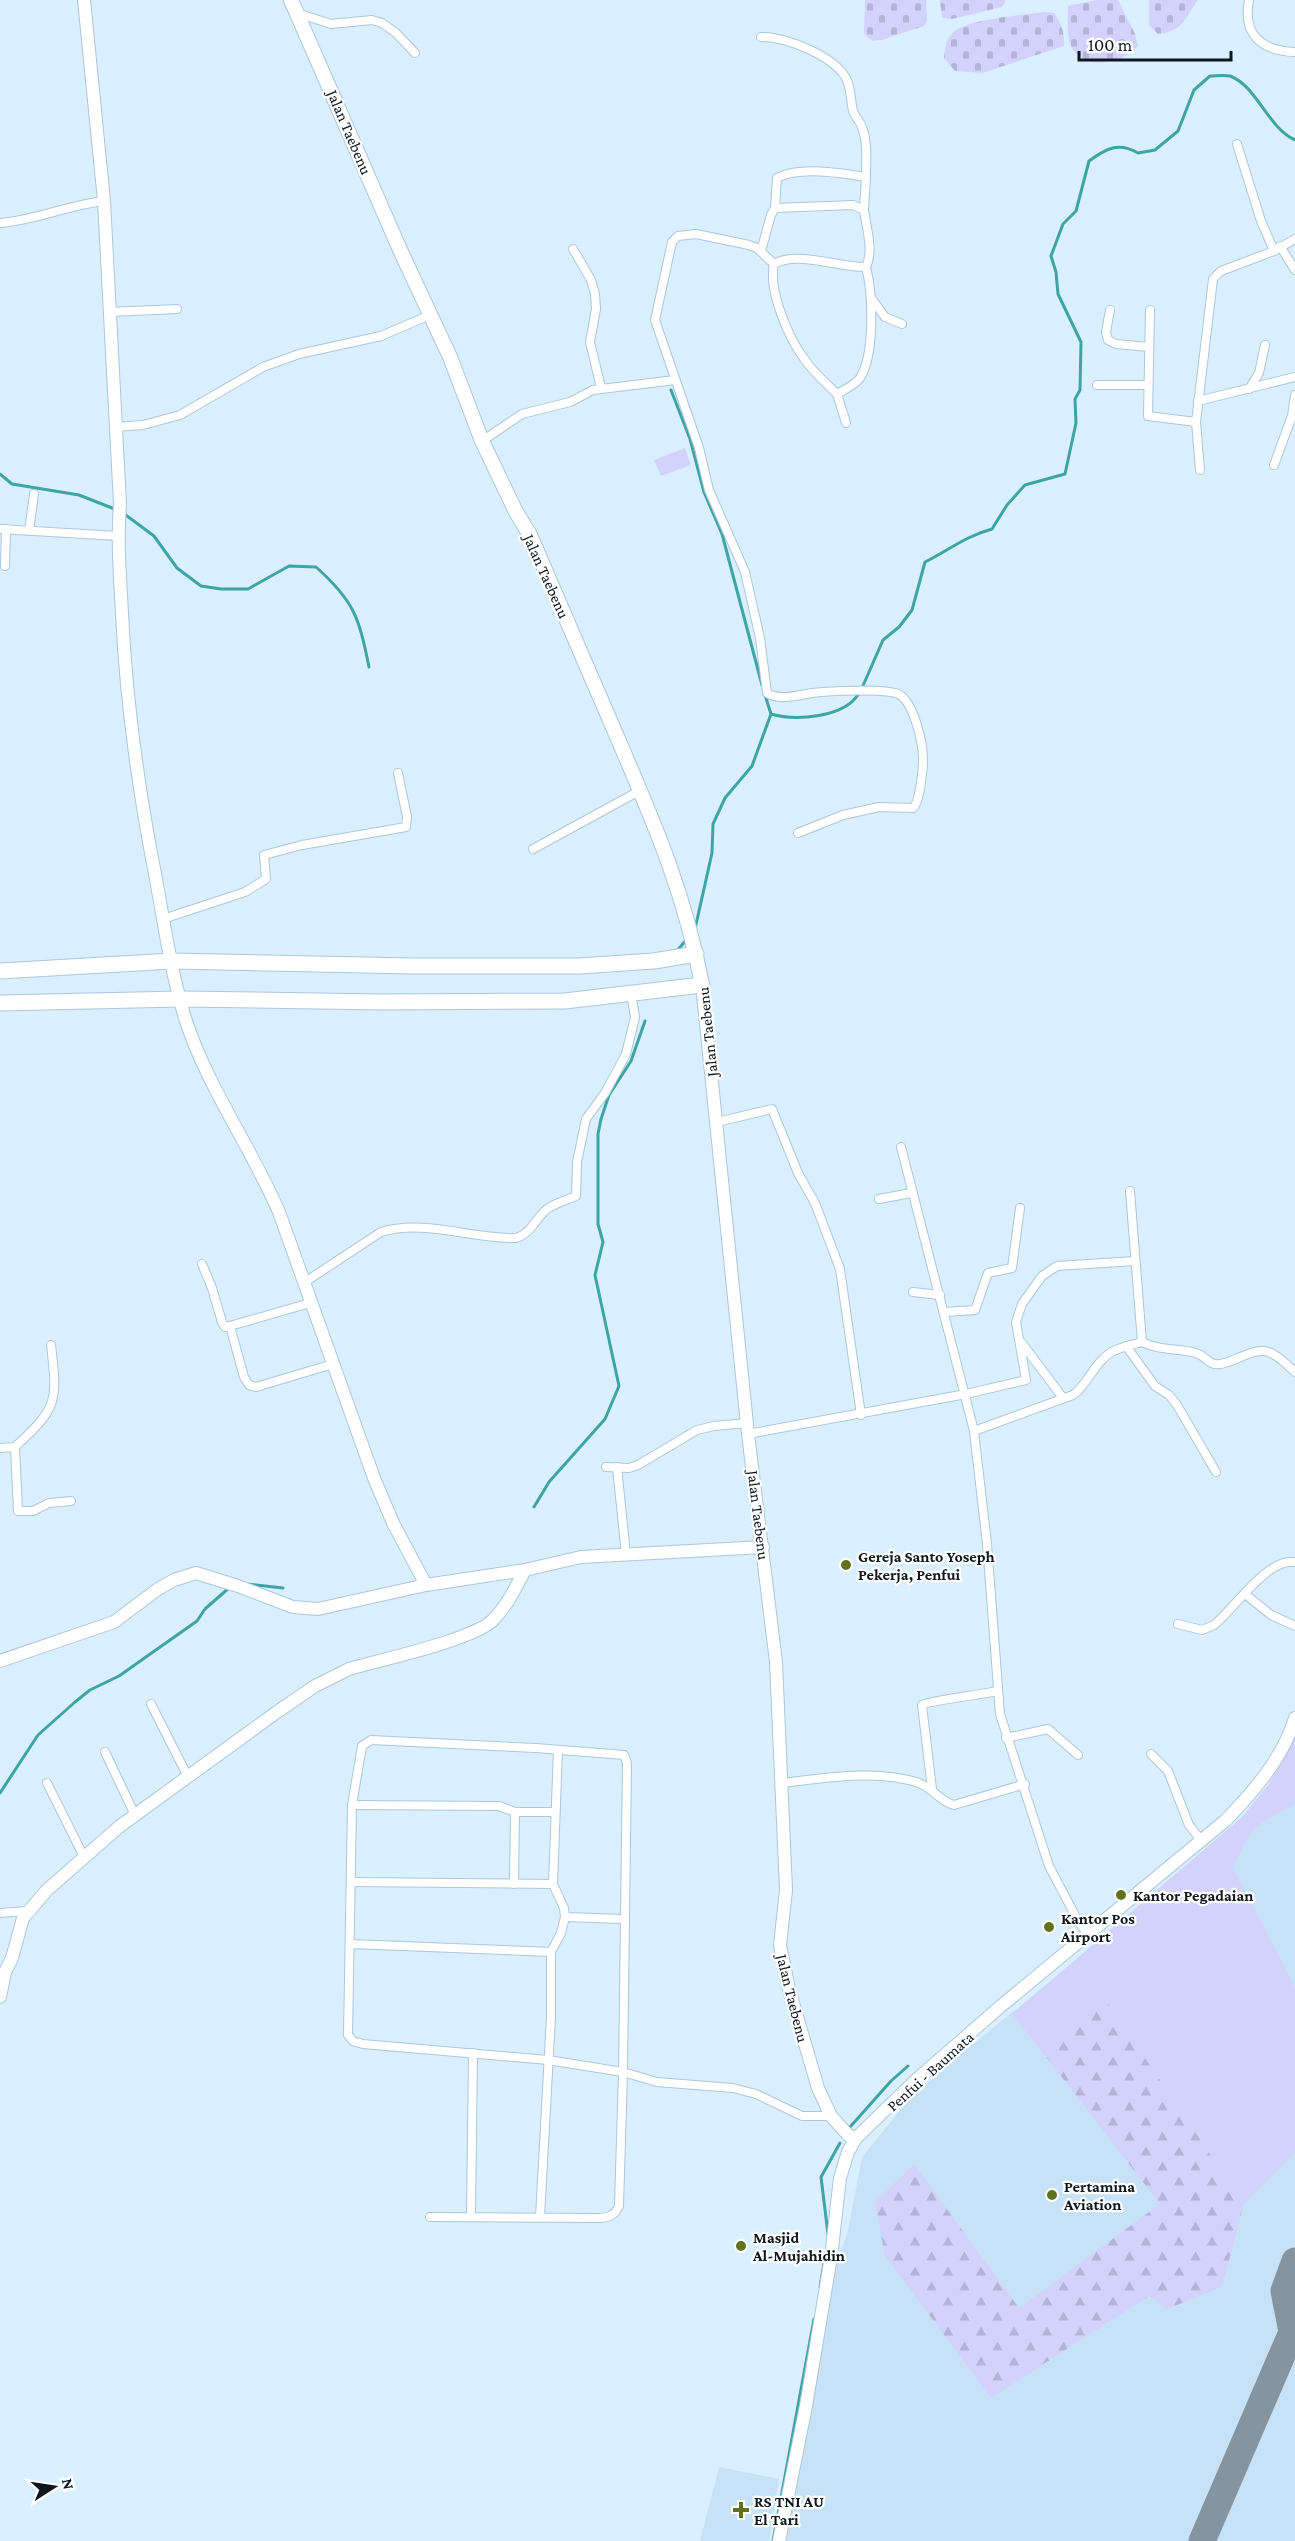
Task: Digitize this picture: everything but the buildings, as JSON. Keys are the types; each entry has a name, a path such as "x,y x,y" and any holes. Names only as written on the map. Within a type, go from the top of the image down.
{"highway":[{"path":"0,971 172,961 424,966 580,966 654,961 695,947"},
{"path":"0,1003 181,999 323,1002 565,1001 702,985"}],"main road":[{"name":"Jalan Taebenu","path":"291,0 450,357 482,441 516,512 530,535 664,845 685,908 702,985"}],"street":[{"path":"84,0 104,201 120,504 118,531 127,693 143,811 172,961 186,1021 218,1095 268,1186 393,1523 426,1585"},
{"path":"1249,0 1248,20 1261,43 1280,51 1295,51"},
{"path":"297,13 331,24 372,20 382,23 396,33 415,53"},
{"path":"761,37 772,37 796,44 841,71 848,82 853,113 862,126 865,137 864,210 870,259 866,267 871,299 871,324 865,366 859,380 837,394"},
{"path":"1237,144 1261,221 1277,248 1295,270"},
{"path":"760,251 775,208 777,178 784,174 827,172 866,177"},
{"path":"0,223 38,218 76,204 104,201"},
{"path":"775,208 853,205 864,210"},
{"path":"774,264 760,251 749,245 696,234 683,234 674,238 655,320 699,448 705,477 744,573 751,597 769,695 779,697 855,690 898,693 907,702 912,713 923,751 916,806 913,808 879,807 843,815 798,833"},
{"path":"1200,470 1196,422 1214,276 1295,239"},
{"path":"573,249 591,280 595,294 596,309 590,342 601,388"},
{"path":"846,423 837,394 804,359 782,317 772,271 774,264 781,260 796,258 866,267"},
{"path":"871,299 885,317 903,324"},
{"path":"110,312 177,309"},
{"path":"1110,310 1106,332 1108,340 1116,344 1149,347"},
{"path":"1150,310 1148,416 1196,422"},
{"path":"116,427 144,424 180,415 263,367 299,354 381,336 430,315"},
{"path":"1249,389 1259,373 1265,345"},
{"path":"1198,401 1294,378 1295,394 1292,416 1274,465"},
{"path":"482,441 522,414 570,402 601,388 675,380"},
{"path":"1096,385 1148,385"},
{"path":"30,531 34,494"},
{"path":"5,566 3,529 118,531"},
{"path":"163,919 253,889 266,879 264,855 302,845 406,826 407,817 398,773"},
{"path":"533,849 641,790"},
{"name":"Jalan Taebenu","path":"702,985 748,1428 776,1662 786,1890 780,1945 806,2050 831,2116 850,2135"},
{"path":"305,1282 366,1241 388,1230 415,1228 516,1238 530,1231 537,1218 548,1208 576,1196 577,1162 586,1119 605,1093 626,1054 635,1017 631,994"},
{"path":"717,1122 772,1109 798,1173 815,1203 840,1269 861,1414"},
{"path":"901,1148 974,1431 992,1603 997,1691 1006,1738 1024,1784 1049,1866 1078,1921 1088,1934"},
{"path":"1130,1191 1142,1342"},
{"path":"879,1199 911,1193"},
{"path":"945,1312 975,1310 988,1273 1012,1268 1020,1208"},
{"path":"606,1467 629,1468 647,1461 697,1430 714,1426 748,1428 861,1414 1026,1380 1016,1322 1018,1313 1031,1289 1057,1266 1135,1260"},
{"path":"202,1264 225,1327 310,1302"},
{"path":"913,1292 940,1295"},
{"path":"230,1326 244,1377 249,1386 256,1387 333,1364"},
{"path":"1019,1340 1063,1398"},
{"path":"974,1431 1082,1389 1101,1360 1109,1353 1142,1342 1156,1349 1196,1353 1208,1362 1218,1365 1266,1351 1275,1354 1295,1372"},
{"path":"0,1448 15,1447 44,1420 50,1409 54,1397 51,1345"},
{"path":"1126,1347 1155,1386 1169,1395 1177,1405 1216,1472"},
{"path":"15,1447 18,1511 33,1511 49,1503 71,1501"},
{"path":"617,1467 626,1555"},
{"path":"0,1661 114,1622 130,1608 174,1580 196,1573 305,1610 348,1603 426,1585 525,1570 581,1557 763,1547"},
{"path":"1178,1624 1202,1630 1214,1625 1269,1570 1287,1561 1295,1562"},
{"path":"0,1997 2,1972 12,1958 26,1911 84,1857 135,1815 277,1712 332,1677 349,1669 474,1633 492,1621 510,1597 525,1570"},
{"path":"1245,1594 1271,1615 1295,1626"},
{"path":"997,1691 950,1700 931,1701 922,1706 932,1789 937,1796 954,1805 1024,1784"},
{"path":"151,1704 188,1777"},
{"name":"Penfui - Baumata","path":"779,2541 806,2406 831,2257 840,2178 848,2152 850,2135 1226,1820 1251,1794 1275,1760 1295,1718"},
{"path":"1006,1738 1048,1729 1078,1755"},
{"path":"430,2217 600,2218 609,2217 620,2206 623,2072 627,1763 624,1755 616,1754 366,1741 362,1746 352,1805 348,2035 353,2041 363,2044 548,2060 623,2072 657,2082 733,2088 756,2094 802,2116 831,2116"},
{"path":"540,2217 551,2017 551,1952 561,1934 565,1917 564,1908 553,1884 558,1750"},
{"path":"105,1752 135,1815"},
{"path":"1151,1754 1168,1772 1190,1825 1202,1840"},
{"path":"783,1783 872,1776 905,1779 932,1789"},
{"path":"47,1783 84,1857"},
{"path":"352,1805 499,1806 515,1812 555,1812"},
{"path":"514,1884 515,1812"},
{"path":"351,1882 553,1884"},
{"path":"0,1913 26,1911"},
{"path":"565,1917 624,1919"},
{"path":"350,1944 551,1952"},
{"path":"471,2216 473,2053"}],"shaded area":[{"path":"1295,1738 1295,2541 785,2541 811,2409 833,2268 847,2235 862,2157 907,2102 952,2061 1109,1934 1241,1820 1274,1778"},
{"name":"RS TNI AU El Tari","path":"719,2467 779,2479 769,2541 700,2541"}],"green space":[{"path":"865,0 926,0 927,21 924,26 872,41 864,34"},
{"path":"940,0 1005,0 1005,2 1002,7 952,19 942,18"},
{"path":"1096,0 1118,0 1135,34 1138,46 1123,57 1105,62 1086,60 1078,56 1070,44 1068,6"},
{"path":"1149,0 1198,0 1178,27 1158,34 1149,25"},
{"path":"1043,12 1054,13 1061,24 1064,46 982,73 955,71 944,58 949,38 962,27 997,18"},
{"path":"685,448 691,465 661,476 654,460"},
{"path":"1295,1736 1295,1804 1256,1828 1245,1843 1233,1868 1295,1987 1295,2153 1244,2204 1107,2002 1040,2049 1012,2014 1241,1818 1269,1784"},
{"path":"1107,2002 1244,2204 1222,2287 1167,2309 1149,2296 991,2398 885,2256 875,2202 914,2164 1019,2308 1160,2204 1040,2049"}],"waterway":[{"path":"862,688 883,640 899,627 912,610 925,562 966,539 992,529 1007,505 1025,485 1065,474 1076,423 1075,399 1080,390 1081,342 1058,294 1056,272 1051,256 1063,224 1076,211 1089,161 1101,153 1118,147 1138,153 1155,150 1178,131 1194,90 1210,76 1230,76 1239,81 1248,88 1277,126 1295,140"},
{"path":"671,390 690,439 704,492 722,534 762,685"},
{"path":"0,474 12,484 79,495 117,510"},
{"path":"123,513 154,536 177,568 201,586 248,589 289,566 316,567 339,590 353,611 362,635 369,667"},
{"path":"765,695 771,714 806,717 819,716 843,708 859,693"},
{"path":"695,929 712,853 713,824 725,798 752,766 771,714"},
{"path":"676,952 687,939"},
{"path":"534,1507 549,1482 605,1419 619,1386 595,1275 603,1242 598,1224 598,1134 609,1095 631,1061 645,1021"},
{"path":"246,1584 283,1588"},
{"path":"0,1793 38,1735 90,1690 119,1676 197,1621 205,1609 230,1587"},
{"path":"850,2127 891,2081 908,2066"},
{"path":"828,2234 821,2177 840,2143"},
{"path":"820,2287 826,2252"},
{"path":"773,2541 814,2319"}],"taxiway":[{"path":"1202,2541 1292,2332 1284,2291 1295,2261"}],"place":[{"name":"Gereja Santo Yoseph Pekerja, Penfui","path":"846,1565"},
{"name":"Kantor Pegadaian","path":"1121,1895"},
{"name":"Kantor Pos Airport","path":"1049,1927"},
{"name":"Pertamina Aviation","path":"1052,2195"},
{"name":"Masjid Al-Mujahidin","path":"741,2246"},
{"name":"RS TNI AU El Tari","path":"741,2510"}]}
